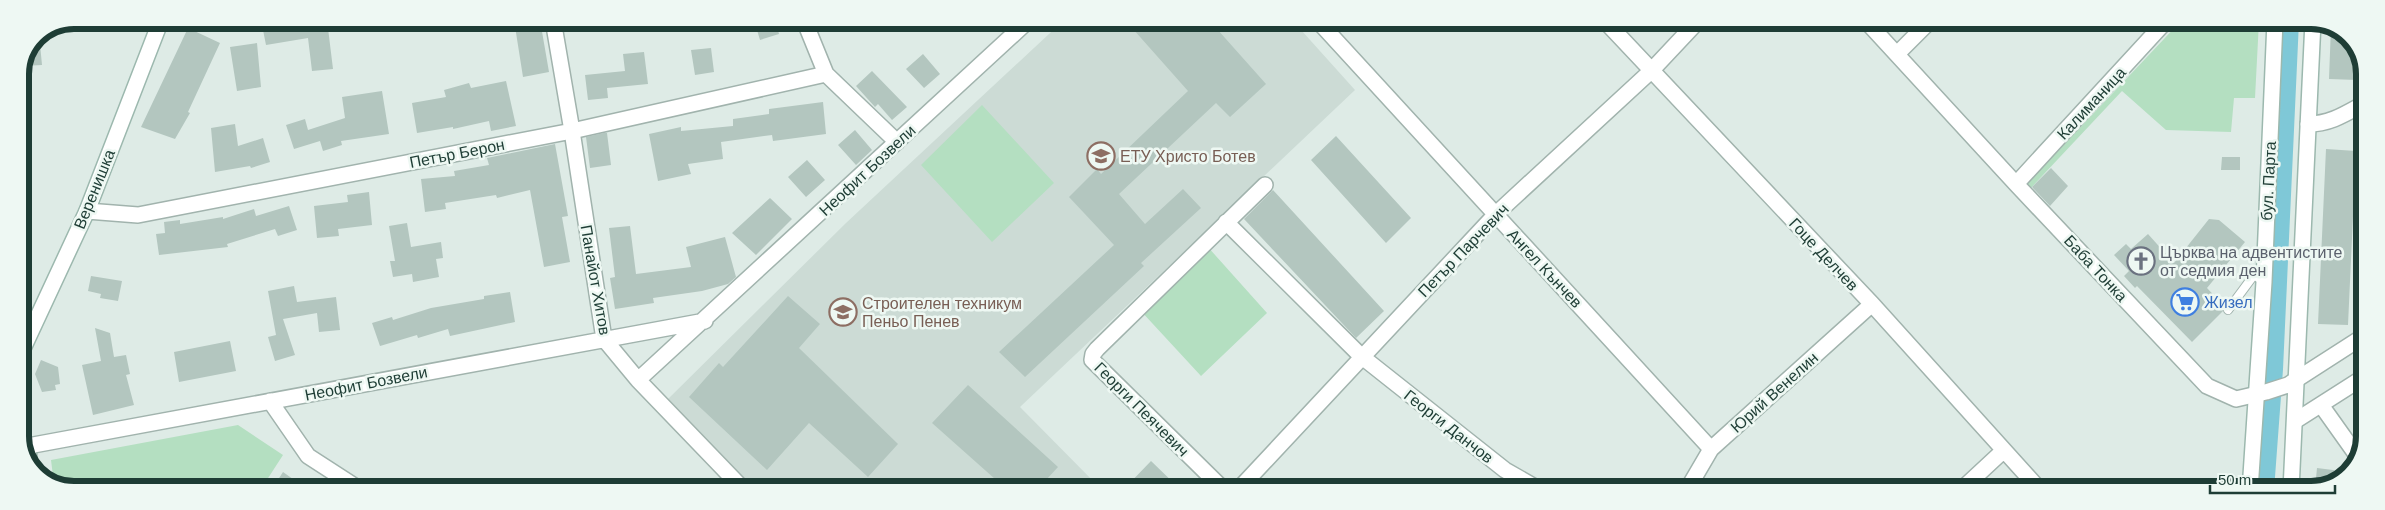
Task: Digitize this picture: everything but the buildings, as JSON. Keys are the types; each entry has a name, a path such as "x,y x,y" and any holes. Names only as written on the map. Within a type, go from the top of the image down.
{"street":[{"name":"Веренишка","path":"29,327 87,211 158,29"},
{"name":"Панайот Хитов","path":"555,29 604,340 638,380 735,481"},
{"path":"808,29 826,74 897,142"},
{"name":"Неофит Бозвели","path":"638,380 705,321 1019,29"},
{"name":"Ангел Кънчев","path":"1326,29 1711,449"},
{"name":"Гоце Делчев","path":"1612,29 1872,304 2031,481"},
{"name":"Петър Парчевич","path":"1246,481 1361,356 1496,214 1651,71 1690,29"},
{"name":"Баба Тонка","path":"1874,29 2016,184 2208,386 2236,399 2262,394 2293,381 2356,341"},
{"path":"1897,54 1922,29"},
{"name":"Калиманица","path":"2016,184 2159,29"},
{"name":"бул. Парта","path":"2251,481 2262,394 2264,282 2275,29"},
{"path":"2292,481 2295,421 2293,381 2313,29"},
{"name":"Петър Берон","path":"87,211 138,215 572,131 826,74"},
{"path":"2308,124 2322,124 2335,120 2356,108"},
{"name":"Георги Пеячевич","path":"1215,481 1092,360 1093,354 1265,185"},
{"path":"1226,222 1361,356"},
{"name":"Юрий Венелин","path":"1692,481 1711,449 1872,304"},
{"name":"Неофит Бозвели","path":"30,446 705,321"},
{"name":"Георги Данчов","path":"1361,356 1505,470 1524,481"},
{"path":"2295,421 2356,382"},
{"path":"270,401 308,456 347,481"},
{"path":"2321,405 2354,450"},
{"path":"1971,481 2003,451"}],"lane":[{"path":"2228,310 2254,275 2264,282"}],"shaded area":[{"name":"ЕТУ Христо Ботев","path":"1054,29 1300,29 1355,90 1020,407 1093,481 742,481 666,401 846,223"}],"green space":[{"path":"2173,29 2259,29 2255,98 2234,98 2231,132 2166,130 2122,91 2029,190 2025,186"},
{"path":"982,105 1054,183 992,242 921,165"},
{"path":"1207,246 1267,313 1201,376 1140,310"},
{"path":"238,425 283,455 266,481 74,481 59,479 53,476 51,460"}],"waterway":[{"path":"2266,481 2274,369 2290,29"}],"place":[{"name":"ЕТУ Христо Ботев","path":"1101,156"},
{"name":"Църква на адвентистите от седмия ден","path":"2141,261"},
{"name":"Жизел","path":"2185,302"},
{"name":"Строителен техникум Пеньо Пенев","path":"843,312"}]}
